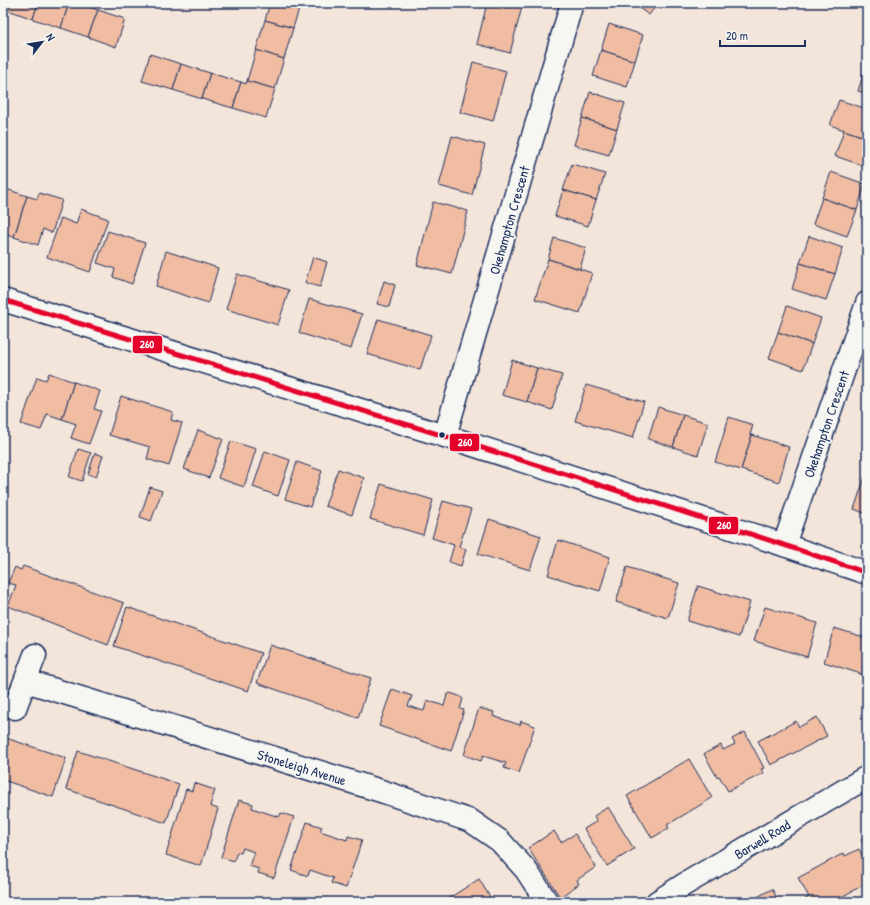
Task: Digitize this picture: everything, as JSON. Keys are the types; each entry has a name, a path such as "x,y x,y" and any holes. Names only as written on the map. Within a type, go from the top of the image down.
{"street":[{"name":"Okehampton Crescent","path":"445,436 572,3"},
{"path":"3,300 445,436 867,573"},
{"name":"Okehampton Crescent","path":"784,545 867,303"},
{"path":"15,708 35,655"},
{"name":"Stoneleigh Avenue","path":"26,681 471,820 500,841 526,870 547,902"},
{"name":"Barwell Road","path":"657,902 867,777"}],"building":[{"path":"7,3 38,3 33,19 5,9"},
{"path":"38,3 69,3 61,28 33,19"},
{"path":"69,3 78,3 98,10 88,37 61,28"},
{"path":"270,3 301,3 293,28 265,20"},
{"path":"487,3 523,3 510,53 477,44"},
{"path":"632,3 658,3 649,15"},
{"path":"98,10 125,19 116,47 88,37"},
{"path":"265,20 293,28 284,59 256,50"},
{"path":"609,24 643,35 635,61 601,50"},
{"path":"256,50 284,59 275,89 247,81"},
{"path":"601,50 635,61 627,87 593,76"},
{"path":"150,54 181,64 173,90 142,81"},
{"path":"473,62 506,71 493,121 460,112"},
{"path":"867,62 867,93 858,91"},
{"path":"181,64 210,73 202,99 173,90"},
{"path":"210,73 241,82 233,108 202,99"},
{"path":"247,81 275,89 266,118 233,108 241,82 246,84"},
{"path":"590,92 625,103 617,129 582,118"},
{"path":"839,100 867,109 867,138 830,125"},
{"path":"582,118 617,129 609,155 574,145"},
{"path":"844,130 867,138 867,167 835,156"},
{"path":"452,136 485,145 472,195 439,186"},
{"path":"572,164 605,174 596,200 563,190"},
{"path":"831,172 865,184 857,210 822,198"},
{"path":"3,188 27,196 14,237 3,234"},
{"path":"563,190 596,200 588,226 555,216"},
{"path":"39,193 62,200 52,233 43,229 38,245 14,237 27,196 37,199"},
{"path":"822,198 857,210 847,236 813,224"},
{"path":"433,202 468,211 452,274 417,265"},
{"path":"81,209 108,219 90,272 47,257 61,218 76,224"},
{"path":"108,231 145,243 132,284 113,277 115,269 97,263"},
{"path":"809,236 843,248 835,274 800,263"},
{"path":"554,238 586,248 580,269 548,259"},
{"path":"166,251 218,268 208,303 156,286"},
{"path":"313,257 327,262 320,287 305,283"},
{"path":"548,259 592,273 580,313 535,299"},
{"path":"800,263 835,274 826,300 792,289"},
{"path":"237,274 289,290 278,325 226,309"},
{"path":"384,281 395,285 389,307 377,304"},
{"path":"309,299 362,314 351,349 299,333"},
{"path":"787,306 821,318 812,344 778,332"},
{"path":"378,319 431,335 420,370 367,354"},
{"path":"778,332 812,344 803,370 769,358"},
{"path":"512,360 537,368 527,402 502,395"},
{"path":"537,368 562,375 552,410 527,402"},
{"path":"49,373 74,382 62,419 47,414 41,430 21,424 37,377 46,380"},
{"path":"74,382 100,391 94,409 101,411 89,444 71,438 76,424 62,419"},
{"path":"586,385 644,402 633,438 575,421"},
{"path":"121,396 173,412 171,420 182,423 169,466 147,459 150,447 109,435"},
{"path":"658,407 683,415 673,447 648,439"},
{"path":"683,415 708,423 698,455 673,447"},
{"path":"729,417 753,425 750,435 752,435 741,470 715,462"},
{"path":"198,430 223,439 209,478 184,469"},
{"path":"752,435 789,447 779,482 741,470"},
{"path":"231,441 256,449 244,487 218,478"},
{"path":"78,449 91,453 82,481 69,477"},
{"path":"265,451 290,460 278,496 253,487"},
{"path":"95,453 103,456 96,477 88,474"},
{"path":"297,462 322,471 310,507 285,499"},
{"path":"338,469 364,478 352,515 325,506"},
{"path":"867,471 867,514 854,509"},
{"path":"381,484 433,500 423,535 370,519"},
{"path":"150,487 162,491 151,521 140,517"},
{"path":"443,501 471,509 459,547 466,549 461,566 449,562 454,545 432,538"},
{"path":"489,519 541,536 530,570 478,554"},
{"path":"558,540 610,557 600,591 548,575"},
{"path":"23,566 124,603 108,645 8,606 16,585 8,583 15,567 21,570"},
{"path":"627,567 679,583 668,618 616,602"},
{"path":"698,586 750,602 739,637 687,621"},
{"path":"127,607 261,653 248,691 114,646"},
{"path":"765,607 817,623 807,657 754,641"},
{"path":"834,628 867,638 867,676 824,662"},
{"path":"270,645 371,678 358,718 257,683"},
{"path":"392,689 412,696 408,706 424,711 427,700 444,706 447,695 450,693 463,699 460,709 464,710 451,751 379,726"},
{"path":"479,708 494,712 493,716 520,725 521,721 535,726 519,773 504,768 506,763 483,756 481,761 464,755"},
{"path":"817,717 827,736 771,765 758,741 796,721 799,727"},
{"path":"745,732 764,768 761,769 764,773 728,791 719,776 717,777 704,754 721,745 723,750 735,744 732,739"},
{"path":"3,737 66,758 53,797 3,780"},
{"path":"78,751 179,784 166,823 66,789"},
{"path":"689,759 712,798 667,825 669,828 652,838 627,796"},
{"path":"194,783 215,790 210,806 218,809 201,866 166,855 186,789 192,791"},
{"path":"239,800 253,804 252,808 279,817 281,813 294,817 274,878 258,873 259,869 249,866 254,852 243,848 241,853 237,852 234,861 221,857"},
{"path":"608,807 634,849 607,866 584,829 597,821 594,816"},
{"path":"307,822 322,827 320,831 347,840 348,836 362,840 346,888 331,883 333,878 310,870 308,876 291,870"},
{"path":"554,831 561,842 575,834 596,867 577,880 579,884 560,897 528,848"},
{"path":"867,837 867,849 861,840"},
{"path":"859,849 867,865 867,883 832,902 807,902 805,899 809,897 798,878 844,853 845,856"},
{"path":"479,879 493,902 443,902"},
{"path":"772,889 779,902 748,902"}],"transit line":[{"name":"260","path":"3,300 544,467 867,573"}]}
